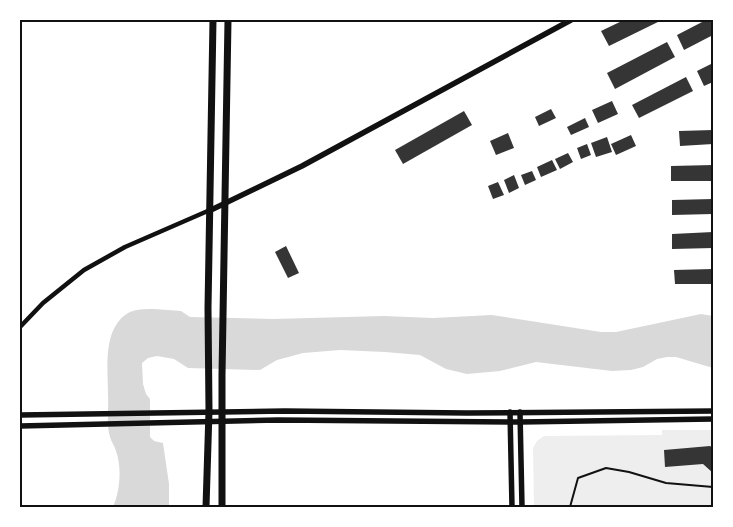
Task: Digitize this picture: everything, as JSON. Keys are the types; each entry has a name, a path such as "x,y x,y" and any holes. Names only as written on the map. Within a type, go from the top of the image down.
{"main road":[{"path":"206,507 209,411 208,308 213,20"},
{"path":"222,507 222,309 228,20"}],"street":[{"path":"20,327 44,302 84,270 125,247 210,210 302,166 571,20"},
{"path":"20,415 209,411 713,411"},
{"path":"510,412 512,507"},
{"path":"520,412 522,507"},
{"path":"20,426 278,420 520,422 713,419"}],"lane":[{"path":"570,507 578,478 606,468 630,472 666,483 713,487"}],"shaded area":[{"path":"137,310 181,311 190,317 273,319 384,316 433,318 492,315 601,332 616,332 701,314 713,316 713,368 676,357 667,357 657,359 643,367 631,370 612,371 536,362 500,371 467,374 446,369 420,355 340,350 303,353 277,360 260,370 188,368 174,359 157,356 148,358 142,363 143,384 146,394 150,399 150,437 154,441 163,443 169,484 169,507 113,507 119,487 120,472 118,458 108,427 107,362 110,339 120,320 128,313"},
{"path":"662,430 713,430 713,507 534,507 533,448 537,441 544,436 662,435"}],"building":[{"path":"624,20 662,20 609,46 601,31"},
{"path":"706,20 713,20 713,35 684,50 677,35"},
{"path":"667,42 675,57 615,89 607,73"},
{"path":"713,63 713,82 704,86 697,71"},
{"path":"686,77 693,91 639,118 632,105"},
{"path":"612,101 618,114 598,123 592,110"},
{"path":"551,109 556,118 539,126 535,117"},
{"path":"464,111 472,125 403,164 395,150"},
{"path":"585,118 589,127 571,135 567,127"},
{"path":"713,130 713,144 680,146 679,131"},
{"path":"508,133 514,148 496,155 490,141"},
{"path":"631,135 636,146 616,155 611,144"},
{"path":"607,137 612,152 596,157 591,143"},
{"path":"587,144 591,155 581,159 577,148"},
{"path":"568,153 573,162 560,169 555,159"},
{"path":"552,160 557,170 541,177 537,167"},
{"path":"713,165 713,181 671,181 671,166"},
{"path":"532,171 536,180 525,185 521,175"},
{"path":"514,175 519,188 509,193 504,180"},
{"path":"498,182 504,195 493,199 488,186"},
{"path":"713,199 713,214 672,215 672,200"},
{"path":"713,232 713,248 672,249 672,234"},
{"path":"286,246 299,273 288,278 275,252"},
{"path":"713,269 713,284 675,284 674,270"},
{"path":"710,446 713,448 713,473 703,464 665,467 664,450"}]}
